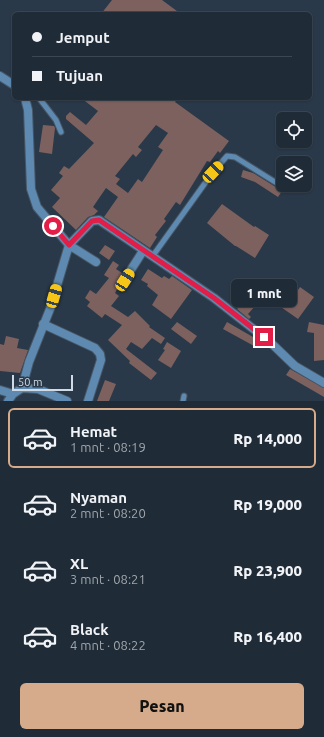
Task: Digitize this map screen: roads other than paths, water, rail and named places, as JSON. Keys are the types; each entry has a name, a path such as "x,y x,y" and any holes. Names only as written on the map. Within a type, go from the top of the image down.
{"street":[{"path":"0,76 12,84"},
{"path":"26,100 28,110 31,189 37,207 69,245 96,262"},
{"path":"22,388 29,362 50,309 69,245 84,228 92,221 96,220 103,223 143,252 214,298 270,342 295,366 324,383"},
{"path":"125,280 143,252"},
{"path":"43,324 95,348 100,354 101,360 88,401"},
{"path":"8,401 13,394 22,388 38,388 67,401"},
{"path":"0,390 13,394"}],"lane":[{"path":"41,100 56,120 61,132"},
{"path":"152,257 213,172 227,156 235,157 275,182"}]}
